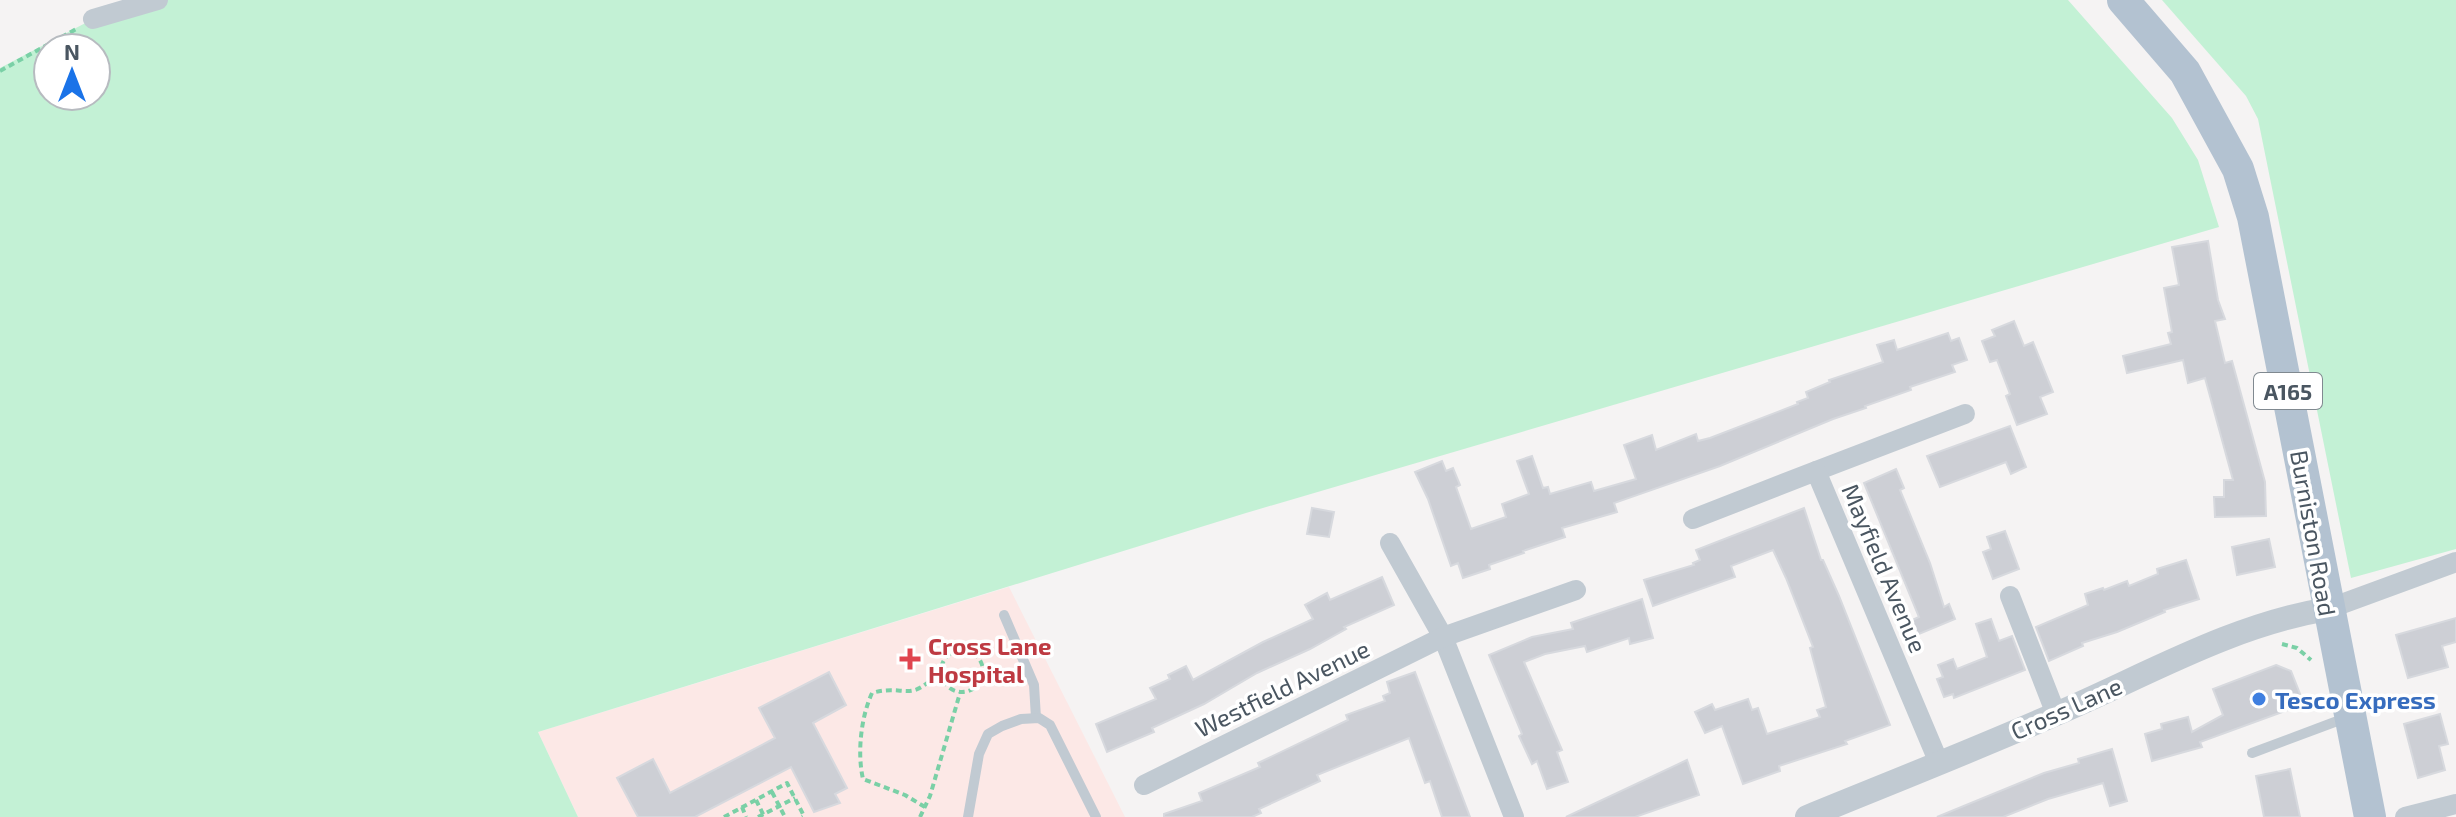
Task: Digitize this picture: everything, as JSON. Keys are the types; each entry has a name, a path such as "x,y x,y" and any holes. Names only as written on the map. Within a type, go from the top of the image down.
{"main road":[{"name":"Burniston Road","path":"2123,0 2185,72 2238,169 2253,217 2370,817"}],"street":[{"path":"93,19 158,0"},
{"path":"1816,471 1965,414"},
{"name":"Mayfield Avenue","path":"1693,519 1816,471 1939,763"},
{"path":"1390,543 1443,637 1514,817"},
{"path":"2328,609 2456,562"},
{"name":"Westfield Avenue","path":"1144,785 1443,637 1576,590"},
{"path":"2010,596 2056,714"},
{"name":"Cross Lane","path":"1807,817 2056,714 2188,654 2267,623 2328,609"},
{"path":"2405,817 2456,804"}],"lane":[{"path":"1004,615 1034,685 1036,718"},
{"path":"2252,753 2350,716"},
{"path":"968,817 979,754 988,734 1021,719 1036,718 1050,725 1096,817"}],"path":[{"path":"0,71 93,19"},
{"path":"925,807 905,795 863,779 860,768 864,711 872,693 912,693 941,668 947,655 960,650 967,650 979,658 982,678 974,689 960,693 947,687 941,668"},
{"path":"920,817 960,693"},
{"path":"725,817 787,783 802,817"},
{"path":"772,792 785,817"},
{"path":"756,800 762,816 795,798"},
{"path":"742,807 746,817"}],"shaded area":[{"name":"Cross Lane Hospital","path":"1009,587 1125,817 578,817 538,732"}],"green space":[{"path":"158,0 2068,0 2172,118 2198,160 2219,227 1246,513 538,732 578,817 0,817 0,68 32,51 32,112 112,112 112,32 68,32 93,19"},
{"path":"2162,0 2456,0 2456,549 2351,578 2258,119 2246,96"}],"building":[{"path":"2208,241 2218,300 2225,319 2215,321 2225,363 2232,361 2265,482 2266,516 2215,517 2214,497 2224,497 2224,480 2233,480 2205,378 2188,383 2183,360 2127,373 2123,356 2171,344 2168,333 2172,332 2164,288 2179,285 2172,247"},
{"path":"2014,321 2024,346 2033,342 2053,392 2040,397 2047,414 2017,425 2006,396 2010,394 1997,360 1990,362 1982,341 1995,336 1992,330"},
{"path":"1948,333 1951,341 1959,338 1967,360 1952,365 1955,372 1910,387 1911,390 1720,466 1614,503 1617,512 1562,528 1565,537 1523,551 1489,565 1490,569 1463,578 1458,563 1451,566 1428,499 1415,472 1442,461 1446,471 1453,468 1460,485 1456,487 1471,529 1506,517 1502,504 1529,494 1517,461 1532,456 1543,488 1548,487 1550,494 1591,482 1594,491 1636,479 1624,445 1652,435 1656,450 1696,434 1698,441 1710,438 1798,404 1808,398 1806,392 1829,380 1883,362 1877,345 1894,340 1897,350"},
{"path":"2010,426 2026,467 2011,474 2006,462 1940,487 1927,456"},
{"path":"1896,469 1904,488 1900,490 1944,607 1949,604 1955,619 1907,639 1901,625 1919,617 1864,483"},
{"path":"1312,508 1334,512 1329,537 1307,534"},
{"path":"1804,508 1821,560 1839,596 1890,725 1845,741 1847,744 1779,766 1780,771 1743,784 1722,726 1705,733 1695,712 1712,704 1715,710 1748,699 1752,710 1758,708 1767,734 1820,717 1817,710 1826,707 1810,648 1813,647 1773,550 1731,566 1735,577 1653,606 1644,580 1694,565 1700,560 1696,550"},
{"path":"2005,531 2019,569 1993,579 1983,552 1991,549 1987,537"},
{"path":"2269,539 2275,567 2237,575 2232,547"},
{"path":"2186,560 2199,599 2082,643 2083,646 2049,661 2036,627 2088,605 2085,594 2127,581 2129,586 2158,574 2157,569"},
{"path":"1382,577 1394,605 1344,627 1346,629 1310,649 1152,728 1154,732 1107,752 1096,724 1156,699 1150,688 1170,679 1168,675 1186,666 1193,680 1313,619 1305,605 1327,593 1330,600"},
{"path":"1642,599 1653,638 1630,644 1629,638 1587,652 1585,646 1545,654 1524,662 1562,750 1557,752 1568,782 1547,789 1537,761 1532,764 1519,736 1522,734 1489,655 1532,637 1573,629 1571,623"},
{"path":"2456,618 2456,642 2442,646 2448,667 2408,678 2396,635"},
{"path":"1991,619 1999,641 2012,636 2025,670 1954,698 1953,694 1944,697 1937,679 1943,677 1938,665 1953,659 1957,669 1987,657 1976,624"},
{"name":"Tesco Express","path":"2276,665 2291,671 2304,704 2200,742 2202,747 2152,761 2145,734 2162,729 2161,724 2188,717 2192,732 2223,715 2213,689"},
{"path":"829,672 846,705 813,723 847,788 835,794 840,803 814,812 791,767 695,817 638,817 617,778 653,759 670,793 775,738 759,708"},
{"path":"1415,672 1470,817 1442,817 1430,781 1425,783 1409,738 1317,775 1320,781 1259,809 1261,813 1252,817 1164,817 1164,814 1202,801 1199,793 1260,767 1258,763 1348,720 1346,715 1385,701 1383,696 1390,693 1387,682"},
{"path":"2440,714 2448,744 2439,746 2445,770 2418,778 2404,724"},
{"path":"2112,749 2127,801 2110,806 2103,783 2048,799 2003,817 1937,817 2044,773 2079,763 2078,759"},
{"path":"1687,760 1699,795 1635,817 1566,817"},
{"path":"2290,769 2300,817 2264,817 2256,776"}],"place":[{"name":"Cross Lane Hospital","path":"910,659"},
{"name":"Tesco Express","path":"2259,699"}]}
